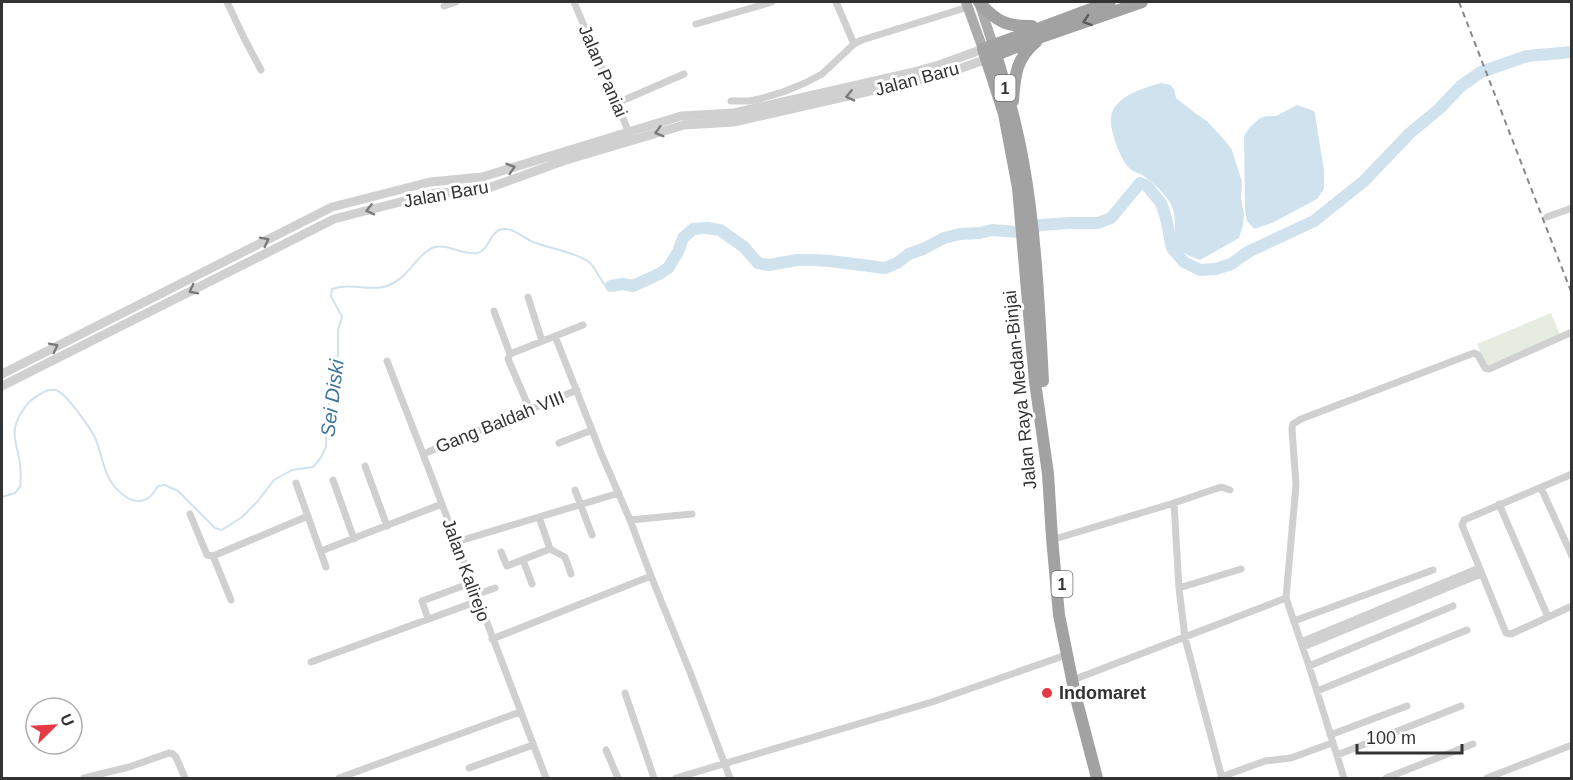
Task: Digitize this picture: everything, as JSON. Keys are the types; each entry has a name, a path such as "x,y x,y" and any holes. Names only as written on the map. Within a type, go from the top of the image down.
{"highway":[{"path":"990,52 1110,2"},
{"path":"971,3 1008,25 1044,30 1142,2"},
{"path":"1012,113 1014,77 1018,66 1044,30"},
{"name":"Jalan Raya Medan-Binjai","path":"990,52 1012,113 1023,159 1025,207 1054,474 1065,614 1078,678 1078,693 1097,778"},
{"name":"Jalan Raya Medan-Binjai","path":"990,52 1018,188 1025,207"},
{"name":"Jalan Raya Medan-Binjai","path":"1031,267 1035,382 1048,474 1059,615 1066,655 1103,778"}],"main road":[{"name":"Jalan Raya Medan-Binjai","path":"971,3 990,52"}],"street":[{"path":"227,2 261,70"},
{"path":"444,6 456,2"},
{"name":"Jalan Paniai","path":"574,2 630,136"},
{"path":"696,24 772,2"},
{"path":"836,2 854,44"},
{"path":"731,101 772,103 822,74 854,44 971,3"},
{"name":"Jalan Baru","path":"2,374 332,207 430,182 482,177 630,136 684,125 734,122 772,103 945,74 990,52"},
{"path":"617,103 684,74"},
{"name":"Jalan Baru","path":"2,386 334,219 435,194 483,190 630,136"},
{"path":"1547,217 1572,208"},
{"path":"528,297 542,341"},
{"path":"494,311 510,354 508,359 530,410"},
{"path":"510,354 583,325"},
{"path":"1344,778 1286,598 1295,504 1296,468 1292,429 1296,421 1474,353 1478,355 1486,369 1490,369 1572,332"},
{"path":"555,336 630,520 730,778"},
{"name":"Jalan Kalirejo","path":"387,362 546,778"},
{"name":"Gang Baldah VIII","path":"423,454 577,390"},
{"path":"559,443 592,430"},
{"path":"365,466 387,526"},
{"path":"1572,474 1464,520 1462,525 1506,633 1511,634 1572,606"},
{"path":"333,480 354,539"},
{"path":"296,483 326,567"},
{"path":"1058,537 1221,487 1230,490"},
{"path":"1541,488 1572,556"},
{"path":"575,490 592,535"},
{"path":"456,542 618,493"},
{"path":"1174,503 1179,588 1185,638 1222,778 1265,761 1292,758 1407,706"},
{"path":"321,551 442,504"},
{"path":"1499,504 1548,617"},
{"path":"190,514 207,555 213,556 308,516"},
{"path":"630,520 692,514"},
{"path":"539,517 550,549 565,557 571,574"},
{"path":"501,552 507,566 550,549"},
{"path":"213,556 231,600"},
{"path":"523,560 532,584"},
{"path":"1179,588 1241,569"},
{"path":"1294,621 1433,570"},
{"path":"1302,644 1480,571"},
{"path":"492,639 651,576"},
{"path":"428,619 422,602 471,583"},
{"path":"311,662 428,619 495,588"},
{"path":"1078,678 1286,598"},
{"path":"1309,666 1453,606"},
{"path":"1317,691 1467,630"},
{"path":"676,778 932,702 1066,655"},
{"path":"625,693 654,778"},
{"path":"1337,755 1461,706"},
{"path":"339,778 519,712"},
{"path":"1386,778 1473,744"},
{"path":"1487,778 1572,744"},
{"path":"469,768 533,745"},
{"path":"606,750 618,778"},
{"path":"84,778 172,753 185,778"}],"shaded area":[{"path":"1551,313 1560,335 1486,366 1477,344"}],"water":[{"path":"1161,83 1170,85 1174,89 1176,98 1208,122 1227,143 1232,150 1242,182 1241,198 1244,214 1239,238 1200,260 1179,248 1175,242 1175,220 1169,201 1150,180 1127,166 1119,152 1112,130 1111,118 1117,104 1130,94"},
{"path":"1297,105 1314,111 1315,114 1324,171 1324,189 1317,199 1272,223 1254,229 1247,221 1245,211 1244,136 1260,118 1276,116"}],"waterway":[{"path":"611,286 623,284 633,286 668,268 683,238 693,229 720,230 744,247 758,263 769,265 797,260 813,260 885,268 944,238 960,234 992,230 1018,232 1041,225 1098,223 1111,218 1140,183 1147,186 1161,203 1172,248 1184,262 1200,270 1216,269 1231,264 1248,252 1314,221 1364,181 1410,133 1439,109 1461,86 1481,72 1527,56 1572,52"},
{"name":"Sei Diski","path":"2,497 15,493 20,487 20,467 15,442 18,418 35,398 47,391 56,390 72,405 89,428 96,440 109,478 118,490 131,500 142,501 150,496 158,486 165,485 178,491 215,528 222,530 242,517 274,480 292,470 313,467 326,447 327,410 333,394 333,379 338,355 338,330 342,317 331,296 332,289 346,286 374,288 387,286 401,278 420,257 432,248 443,247 466,253 477,253 484,249 496,232 503,229 584,259 591,264 605,285 611,286"}],"railway":[{"path":"1459,2 1572,294"}],"place":[{"name":"Indomaret","path":"1047,693"}]}
